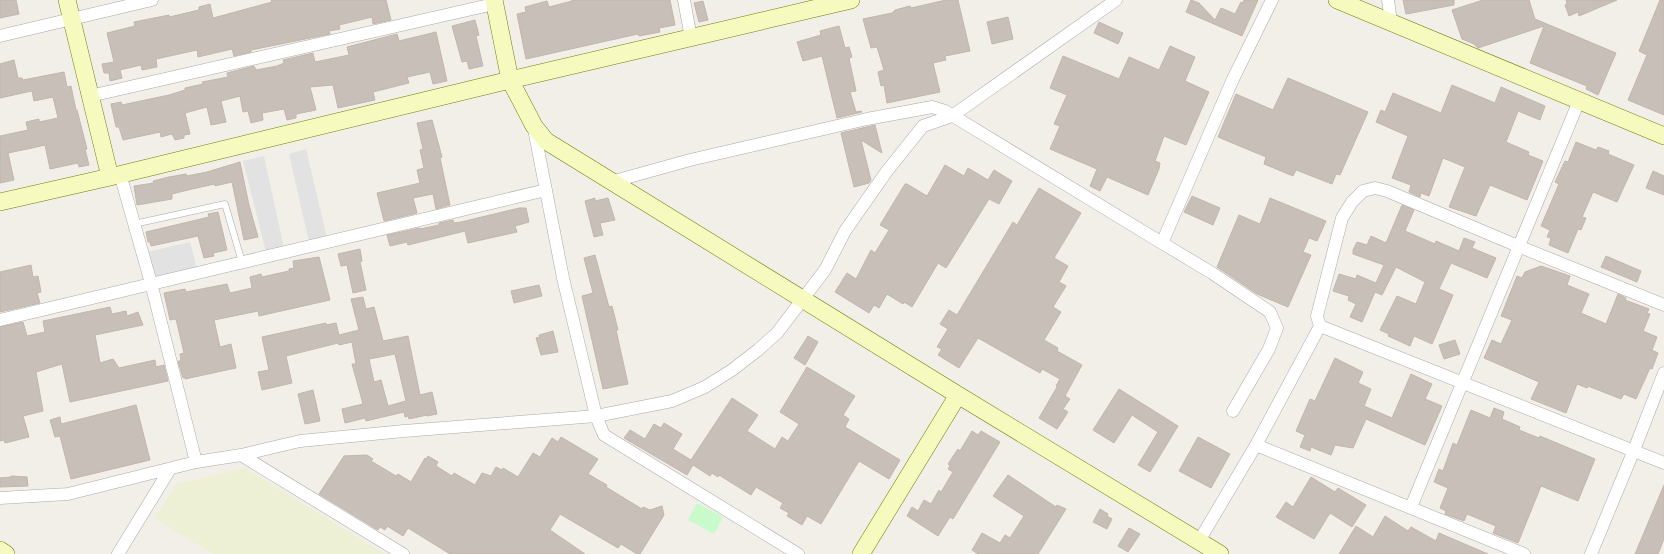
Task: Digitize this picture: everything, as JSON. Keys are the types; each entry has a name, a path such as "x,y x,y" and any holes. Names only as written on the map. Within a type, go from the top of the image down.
{"street":[{"path":"67,0 90,96 115,176 134,224 151,283 196,462"},
{"path":"0,36 152,0"},
{"path":"684,0 691,38"},
{"path":"0,202 115,176 510,80 851,0"},
{"path":"0,498 68,494 196,462 241,455 300,441 404,431 596,416 672,401 705,387 732,370 777,333 825,270 845,231 887,171 923,126 952,116 1116,0"},
{"path":"1162,243 1233,79 1272,0"},
{"path":"1337,0 1664,136"},
{"path":"1388,0 1391,22"},
{"path":"90,96 494,2 510,80 534,126 546,142 958,396 1220,554"},
{"path":"1411,507 1579,101"},
{"path":"611,182 767,141 911,110 932,107 945,111 1212,273 1270,312 1277,328 1258,370 1232,411"},
{"path":"534,126 563,278 596,416 604,435 798,554"},
{"path":"1199,541 1256,445 1320,326 1317,316 1342,218 1352,202 1363,190 1375,188 1387,191 1518,246 1664,304"},
{"path":"0,320 546,190"},
{"path":"1320,326 1664,463"},
{"path":"1591,554 1664,373"},
{"path":"861,554 958,396"},
{"path":"1256,445 1524,554"},
{"path":"241,455 403,554"},
{"path":"118,554 170,469"},
{"path":"0,550 6,554"}],"lane":[{"path":"134,224 225,204 242,262"}],"green space":[{"path":"245,468 385,554 212,554 155,518 176,484"},
{"path":"697,503 723,517 714,534 688,520"}],"shaded area":[{"path":"306,149 327,238 309,242 289,154"},
{"path":"264,156 284,248 266,252 243,161"},
{"path":"190,242 197,269 157,279 151,275 147,252"}],"building":[{"path":"0,0 16,0 19,14 0,18"},
{"path":"271,0 386,0 391,20 373,24 372,17 339,25 340,29 329,31 330,34 251,50 251,52 234,56 232,49 198,57 197,50 156,59 157,67 142,70 141,65 120,70 122,78 110,81 109,73 104,73 102,64 114,62 107,33 135,26 134,22 169,15 169,17 199,10 199,7 210,4 213,18 272,2"},
{"path":"572,0 670,0 675,25 659,28 660,32 639,36 638,34 526,59 517,14 526,12 525,7 547,1 549,7"},
{"path":"946,0 958,0 970,51 945,56 946,60 933,63 940,92 887,103 884,85 881,86 878,72 884,70 877,47 871,48 863,19 892,13 895,10 910,6 911,8"},
{"path":"1191,0 1199,3 1215,20 1221,8 1235,14 1241,2 1243,3 1244,0 1258,0 1242,36 1186,12"},
{"path":"1403,0 1454,0 1454,5 1406,14"},
{"path":"1483,0 1529,0 1535,19 1616,53 1598,95 1586,89 1587,86 1530,63 1544,26 1478,48 1474,44 1462,39 1452,10"},
{"path":"1566,0 1617,0 1579,16 1578,12 1569,16 1565,5 1567,4"},
{"path":"1660,0 1664,0 1664,115 1628,100 1647,55 1639,51"},
{"path":"703,1 708,20 699,22 694,3"},
{"path":"1008,17 1013,39 992,44 987,22"},
{"path":"475,20 479,35 476,36 483,66 469,69 467,61 462,62 452,26"},
{"path":"1099,22 1123,33 1118,44 1094,33"},
{"path":"839,26 845,48 849,47 852,57 849,58 856,91 850,92 856,112 862,112 837,118 822,56 803,61 797,42 821,35 820,31"},
{"path":"436,32 447,81 433,84 430,72 407,77 409,83 373,92 375,100 338,108 333,85 310,87 316,110 296,114 296,118 287,120 284,109 262,113 263,120 251,123 248,111 243,112 240,96 221,101 226,122 211,125 207,107 185,113 190,134 184,135 184,138 175,140 172,134 161,137 160,132 123,140 119,127 116,127 111,104 121,102 122,105 169,95 185,90 185,88 203,84 202,82 228,77 227,73 254,66 256,70 277,66 284,63 283,60 313,53 315,62 349,55 347,47 397,34 399,41"},
{"path":"1170,46 1195,57 1185,81 1209,92 1186,145 1164,136 1155,161 1160,163 1159,169 1148,195 1107,177 1100,191 1090,186 1097,169 1050,149 1060,126 1054,124 1067,95 1050,88 1063,56 1119,79 1129,57 1159,70"},
{"path":"14,60 18,78 22,78 23,80 64,72 67,87 71,86 87,149 85,149 89,165 79,167 78,163 50,169 45,145 8,153 14,180 0,183 0,136 28,130 26,122 39,119 39,122 58,118 53,97 34,101 32,91 0,98 0,64"},
{"path":"1288,78 1368,112 1340,175 1336,174 1332,184 1296,170 1293,176 1264,164 1266,157 1218,137 1236,94 1273,110"},
{"path":"1452,85 1495,103 1501,87 1545,106 1540,120 1518,111 1506,142 1529,152 1528,155 1543,161 1527,200 1490,185 1476,216 1449,207 1465,167 1443,158 1429,196 1421,193 1420,197 1409,192 1411,185 1392,178 1408,136 1376,122 1381,110 1385,112 1393,93 1441,113"},
{"path":"432,120 442,157 440,158 450,205 436,209 433,194 413,198 417,213 384,221 377,193 420,183 417,170 424,168 420,150 423,149 417,123"},
{"path":"875,125 882,153 861,140 871,180 869,183 854,187 841,133"},
{"path":"1576,142 1596,150 1598,147 1609,151 1608,154 1634,165 1617,202 1593,192 1582,217 1586,218 1581,230 1578,229 1568,253 1549,245 1551,238 1547,237 1550,230 1541,226 1559,184 1555,182 1565,161 1568,162"},
{"path":"240,162 249,205 258,237 244,240 232,182 192,189 172,194 172,199 137,205 134,186 154,183 153,181 169,177 186,174 187,176 207,172"},
{"path":"945,165 964,176 968,168 988,180 994,170 1012,181 999,204 989,199 946,268 938,263 912,307 904,302 903,304 887,294 879,308 874,305 869,313 835,292 847,273 856,279 871,250 875,253 889,230 880,225 905,184 927,196"},
{"path":"1653,171 1664,176 1664,195 1646,188"},
{"path":"1039,188 1081,213 1054,258 1068,266 1059,282 1066,286 1053,307 1061,312 1044,340 1058,348 1057,351 1082,365 1065,396 1070,399 1063,409 1068,412 1057,429 1039,418 1060,379 1042,369 1040,373 978,338 959,368 938,355 942,349 937,347 948,329 940,324 949,310 957,315 1013,222 1017,225"},
{"path":"1192,196 1220,208 1213,225 1184,212"},
{"path":"595,198 595,201 608,198 615,220 600,223 603,235 594,237 585,201"},
{"path":"1270,198 1326,221 1317,241 1309,238 1303,252 1311,255 1288,307 1257,294 1217,267 1239,215 1260,224"},
{"path":"1402,205 1414,210 1405,231 1435,244 1436,241 1459,251 1464,238 1475,242 1472,248 1496,258 1487,278 1451,263 1439,289 1453,295 1432,344 1414,336 1410,346 1388,336 1389,334 1380,330 1397,296 1416,304 1425,282 1396,267 1382,295 1375,292 1362,322 1350,317 1356,304 1348,300 1349,296 1333,291 1339,274 1356,279 1357,275 1376,283 1384,265 1353,254 1353,250 1357,242 1367,245 1371,236 1386,243"},
{"path":"519,208 526,208 529,222 515,226 517,232 468,243 465,231 408,245 407,242 390,246 387,235 439,225 439,223 453,220 454,223 461,222"},
{"path":"218,212 227,250 213,253 214,256 204,258 198,236 151,246 150,242 148,242 146,232 209,217 208,214"},
{"path":"360,249 362,261 360,262 366,290 353,293 347,265 341,266 338,254"},
{"path":"595,255 609,307 612,306 628,384 603,389 582,296 593,293 584,258"},
{"path":"1606,256 1641,271 1637,282 1601,267"},
{"path":"319,257 330,300 259,316 258,311 214,320 220,347 231,344 236,368 185,379 185,377 183,378 178,361 181,361 180,354 184,353 176,319 170,320 164,293 185,289 186,292 227,284 230,293 252,288 250,277 261,274 262,277 289,271 289,269 294,268 293,261"},
{"path":"31,265 33,277 38,276 41,292 37,293 40,303 0,312 0,272"},
{"path":"1541,266 1570,276 1567,285 1589,294 1581,313 1606,324 1618,294 1626,298 1625,300 1649,309 1647,313 1650,314 1643,331 1657,337 1652,350 1658,353 1652,369 1650,368 1636,399 1624,394 1621,399 1588,386 1587,388 1577,384 1566,413 1531,399 1539,382 1484,358 1492,340 1501,344 1512,320 1501,316 1517,276 1522,278 1525,272"},
{"path":"539,285 542,296 514,303 511,291"},
{"path":"363,297 366,309 374,307 383,341 408,336 420,395 432,392 437,414 409,419 408,416 405,417 404,412 366,421 365,418 345,423 342,409 363,404 352,364 356,364 352,342 339,345 338,343 286,356 292,383 262,390 258,372 269,370 262,337 326,323 326,325 336,323 339,335 359,330 351,299","holes":["395,354 406,401 388,406 381,380 374,382 369,359"]},
{"path":"110,307 112,314 126,311 127,316 138,312 143,325 95,335 100,363 113,359 119,368 155,360 156,367 164,365 168,381 70,402 62,364 36,372 43,411 23,416 29,437 5,443 4,440 0,441 0,327 23,322 27,336 45,332 43,321"},
{"path":"553,331 558,352 541,355 536,338 540,337 539,335"},
{"path":"808,336 818,342 805,365 794,358"},
{"path":"1455,340 1460,354 1444,359 1439,345"},
{"path":"1335,358 1363,372 1358,383 1371,389 1364,406 1392,418 1411,374 1432,384 1425,399 1442,406 1425,445 1366,419 1353,448 1335,445 1331,455 1311,447 1310,451 1300,447 1305,435 1296,431 1310,399 1315,401"},
{"path":"807,367 855,396 843,415 849,419 845,427 900,460 889,479 859,461 821,524 807,516 802,525 787,516 789,513 780,508 783,503 756,487 751,495 719,475 718,477 712,473 710,476 693,465 687,475 624,438 630,430 645,439 654,424 661,428 664,423 682,434 673,449 691,460 732,398 758,415 747,431 775,449 782,437 788,441 799,424 780,412"},
{"path":"1119,389 1178,426 1150,472 1138,465 1158,432 1132,415 1114,443 1093,430"},
{"path":"313,390 320,421 305,424 298,394"},
{"path":"136,405 150,460 71,479 60,436 55,437 50,420 60,417 61,424"},
{"path":"1494,408 1504,412 1502,419 1520,427 1519,430 1539,438 1540,436 1595,459 1578,501 1541,486 1518,543 1493,533 1496,526 1467,514 1464,521 1445,514 1446,511 1440,508 1448,488 1434,482 1439,469 1443,471 1453,443 1457,445 1471,410 1490,418"},
{"path":"972,431 978,435 981,431 1000,442 953,519 950,517 938,536 907,516 912,507 918,511 924,500 931,504 939,490 941,492 953,472 948,469 950,466 948,464 958,449 960,451"},
{"path":"561,437 598,459 588,474 607,485 606,487 642,509 643,507 650,510 662,506 664,515 640,554 637,554 621,544 618,548 560,514 550,530 585,554 450,554 408,528 403,536 387,526 385,530 380,527 378,530 319,494 344,456 367,455 373,459 371,461 396,476 398,474 411,482 425,458 426,459 428,456 438,462 436,466 452,476 454,473 475,485 482,473 491,476 496,467 502,470 503,468 518,477 533,453 540,457 552,438 558,442"},
{"path":"1198,437 1230,454 1211,488 1179,471"},
{"path":"1008,475 1056,507 1057,505 1066,509 1038,554 978,554 972,550 982,533 1000,543 1005,535 1010,538 1024,516 993,496"},
{"path":"11,476 27,477 28,486 0,487 0,478"},
{"path":"1311,477 1335,492 1338,488 1366,505 1352,527 1330,513 1314,539 1276,517 1286,502 1293,507"},
{"path":"1664,485 1664,539 1658,554 1635,554"},
{"path":"1100,509 1108,514 1107,516 1112,519 1107,529 1093,522"},
{"path":"1385,516 1408,531 1411,527 1436,541 1439,533 1488,554 1339,554 1356,526 1373,537"},
{"path":"1129,528 1140,534 1128,552 1118,546"}]}
